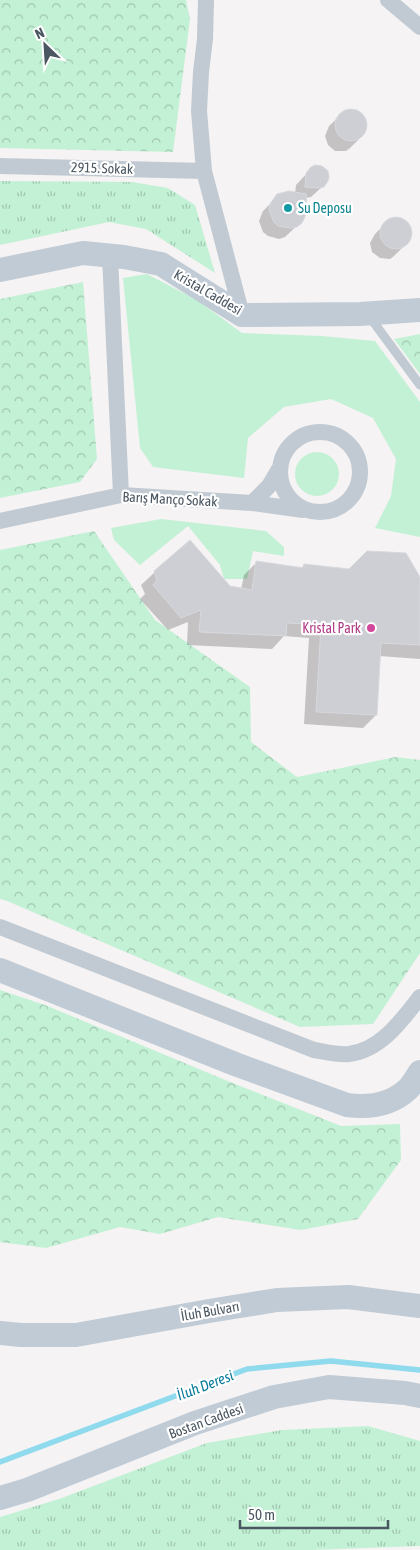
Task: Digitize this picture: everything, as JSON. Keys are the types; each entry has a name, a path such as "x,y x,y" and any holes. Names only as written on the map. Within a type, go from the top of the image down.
{"street":[{"path":"206,0 206,39 199,111 204,171 242,315"},
{"path":"388,0 420,27"},
{"name":"2915. Sokak","path":"0,166 204,171"},
{"name":"Kristal Caddesi","path":"0,270 83,253 161,264 242,315 368,314 420,310"},
{"path":"110,256 121,495"},
{"path":"252,503 270,486 279,469 282,456 289,446 298,437 310,433 323,432 335,434 346,441 354,450 359,463 360,477 356,491 347,502 335,509 322,512 308,510 295,504 286,494 280,481 279,469"},
{"name":"Barış Manço Sokak","path":"0,521 121,495 252,503 308,510"},
{"path":"0,927 292,1042 322,1052 350,1054 364,1050 379,1042 398,1025 420,997"},
{"path":"0,970 235,1064 347,1105 376,1106 392,1100 408,1089 420,1072"},
{"name":"İluh Bulvarı","path":"0,1333 76,1335 277,1300 348,1297 420,1306"},
{"name":"Bostan Caddesi","path":"0,1498 27,1490 195,1423 274,1397 330,1387 420,1396"}],"lane":[{"path":"368,314 420,385"}],"green space":[{"path":"0,0 186,0 190,19 173,152 0,148"},
{"path":"0,181 132,182 168,188 195,205 215,273 146,229 109,222 0,245"},
{"path":"147,274 197,300 242,333 322,336 375,341 420,402 420,537 375,528 391,496 396,459 373,418 331,399 284,407 248,438 244,478 153,467 140,448 123,278"},
{"path":"83,282 97,459 80,482 0,498 0,299"},
{"path":"420,334 420,374 394,339"},
{"path":"313,452 321,452 333,458 339,474 333,490 321,496 313,496 301,490 295,478 295,470 301,458"},
{"path":"161,519 266,531 284,547 284,556 253,551 247,579 224,579 220,565 188,526 140,565 114,540 111,528"},
{"path":"94,531 155,620 250,687 251,742 297,777 396,757 420,760 420,953 373,1024 300,1027 0,899 0,550"},
{"path":"0,990 45,1005 341,1126 400,1124 401,1160 358,1219 301,1230 218,1217 160,1234 120,1227 46,1248 0,1242"},
{"path":"368,1426 420,1441 420,1546 311,1550 0,1550 0,1517 59,1499 207,1443 282,1430"}],"building":[{"path":"351,109 357,110 362,114 366,119 366,131 362,136 357,140 351,141 345,140 340,136 336,131 335,125 336,119 340,114 345,110"},
{"path":"315,165 322,166 328,171 328,181 324,187 305,187 306,173"},
{"name":"Su Deposu","path":"289,191 306,194 307,212 302,223 297,227 291,228 278,226 274,222 269,210 270,204 277,194"},
{"path":"396,217 407,222 412,233 407,244 396,249 385,244 380,233 385,222"},
{"name":"Kristal Park","path":"190,540 230,586 252,590 256,561 304,568 304,564 349,569 367,551 406,553 420,577 420,645 381,643 377,715 316,712 321,625 287,623 286,636 199,632 201,610 181,618 153,585 157,581 154,571"}],"waterway":[{"name":"İluh Deresi","path":"0,1462 247,1369 331,1361 420,1370"}],"place":[{"name":"Su Deposu","path":"288,208"},
{"name":"Kristal Park","path":"371,628"}]}
